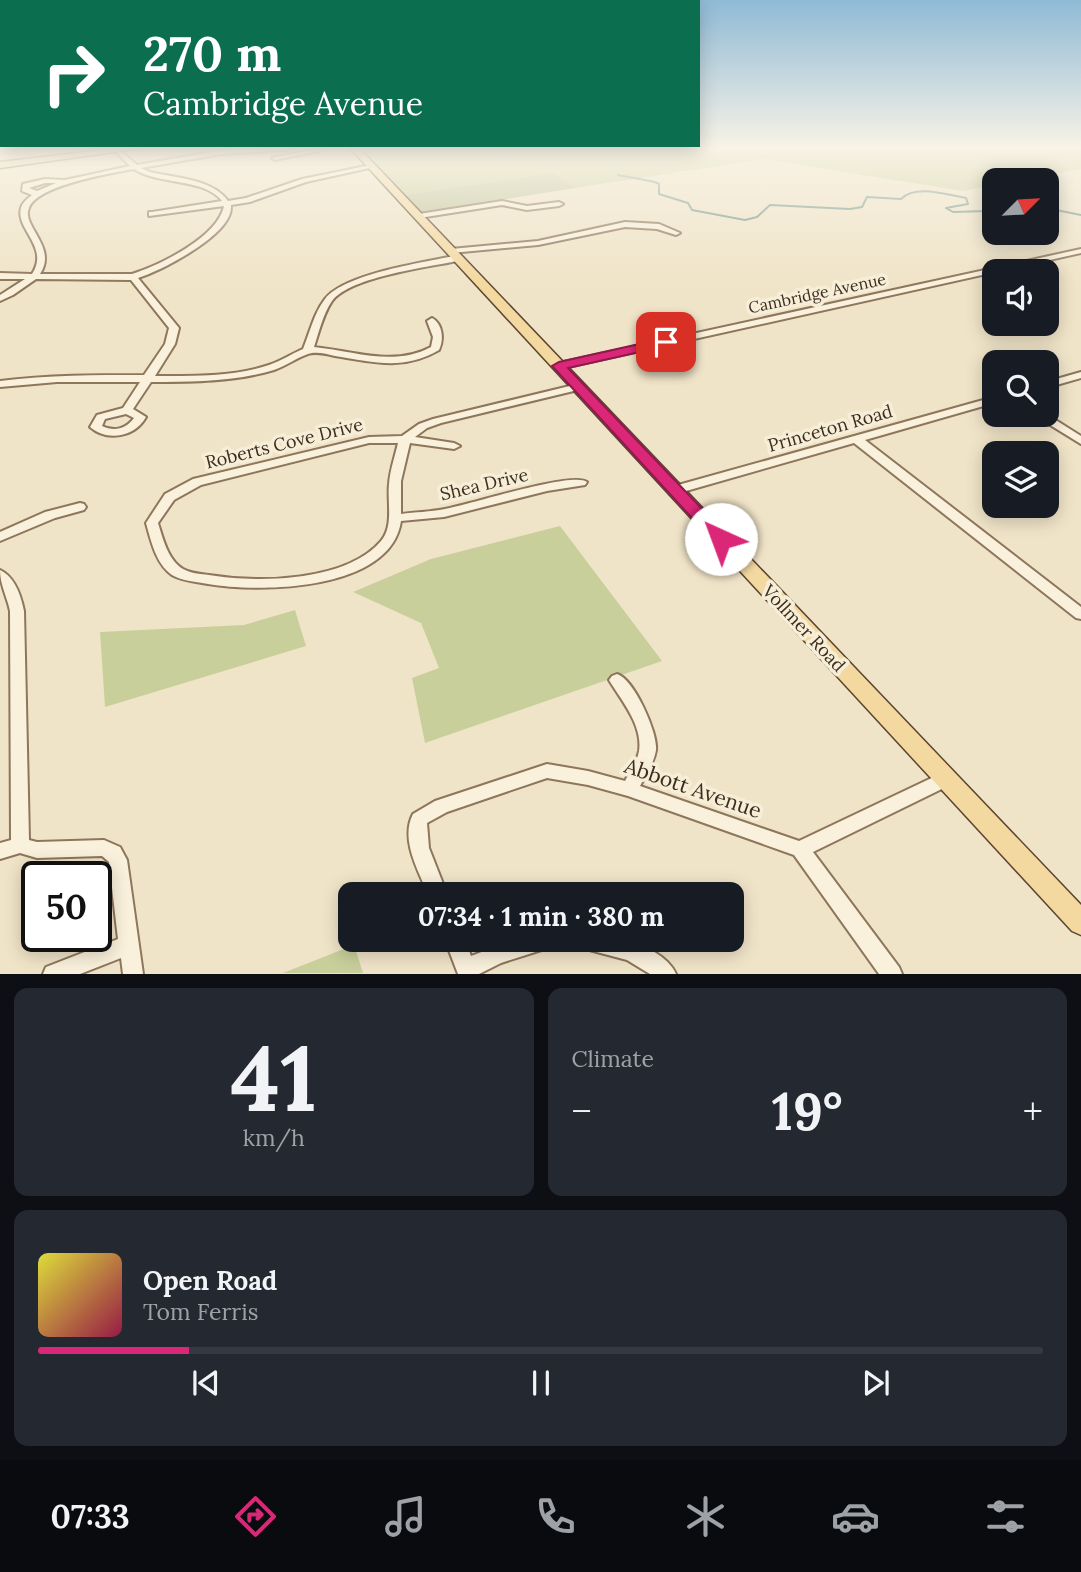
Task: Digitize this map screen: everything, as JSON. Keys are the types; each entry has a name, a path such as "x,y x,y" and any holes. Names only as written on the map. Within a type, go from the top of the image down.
{"main road":[{"name":"Vollmer Road","path":"397,193 1081,923"}],"street":[{"path":"0,276 133,277 151,272 179,258 220,225 227,215 226,203 216,193"},
{"path":"152,214 247,200 266,193"},
{"path":"0,298 34,278 42,267 43,258 24,212 25,206 37,194"},
{"path":"419,216 502,203 527,208 559,204"},
{"path":"0,384 110,377 232,376 287,362 308,349 331,296 339,290 370,279 455,255 541,243 590,230 656,224 676,233"},
{"name":"Cambridge Avenue","path":"559,366 1081,251"},
{"path":"127,410 170,344 174,328 133,277"},
{"path":"308,349 370,359 407,361 426,355 436,348 438,337 432,321"},
{"path":"1059,381 1081,375"},
{"name":"Roberts Cove Drive","path":"405,439 395,482 396,518 387,543 357,566 324,576 286,582 215,582 179,573 166,559 152,523 169,497 197,482 369,440 405,439 423,426 437,421 578,387"},
{"name":"Princeton Road","path":"675,490 982,403"},
{"path":"1059,427 1081,441"},
{"path":"405,439 454,446"},
{"path":"856,439 1081,614"},
{"name":"Shea Drive","path":"396,518 444,513 547,487 581,482"},
{"path":"0,537 50,515 80,507"},
{"path":"0,575 13,593 17,611 20,845"},
{"path":"617,680 631,697 648,744 645,758 629,789"},
{"name":"Abbott Avenue","path":"419,819 441,806 547,771 629,789 800,849"},
{"path":"891,974 800,849 946,779"},
{"path":"419,819 416,833 433,882"},
{"path":"0,851 20,845 37,850 104,848 113,853 118,860 133,974"},
{"path":"54,974 129,945"},
{"path":"460,952 467,971 505,952"},
{"path":"633,952 658,965 666,974"}],"green space":[{"path":"414,193 541,193 420,213 404,195"},
{"path":"560,526 662,661 425,743 412,678 439,668 421,623 353,592 431,559"},
{"path":"295,610 306,646 105,707 100,632 244,625"},
{"path":"338,951 356,952 363,973 283,973"}],"waterway":[{"path":"659,193 688,203 692,210 745,220 757,217 770,205 850,209 862,207 867,197 901,199 911,193"},
{"path":"943,193 966,198 968,204 946,208 953,212 982,211"},
{"path":"1059,211 1081,215"}],"route":[{"path":"666,342 559,366 721,539"}]}
